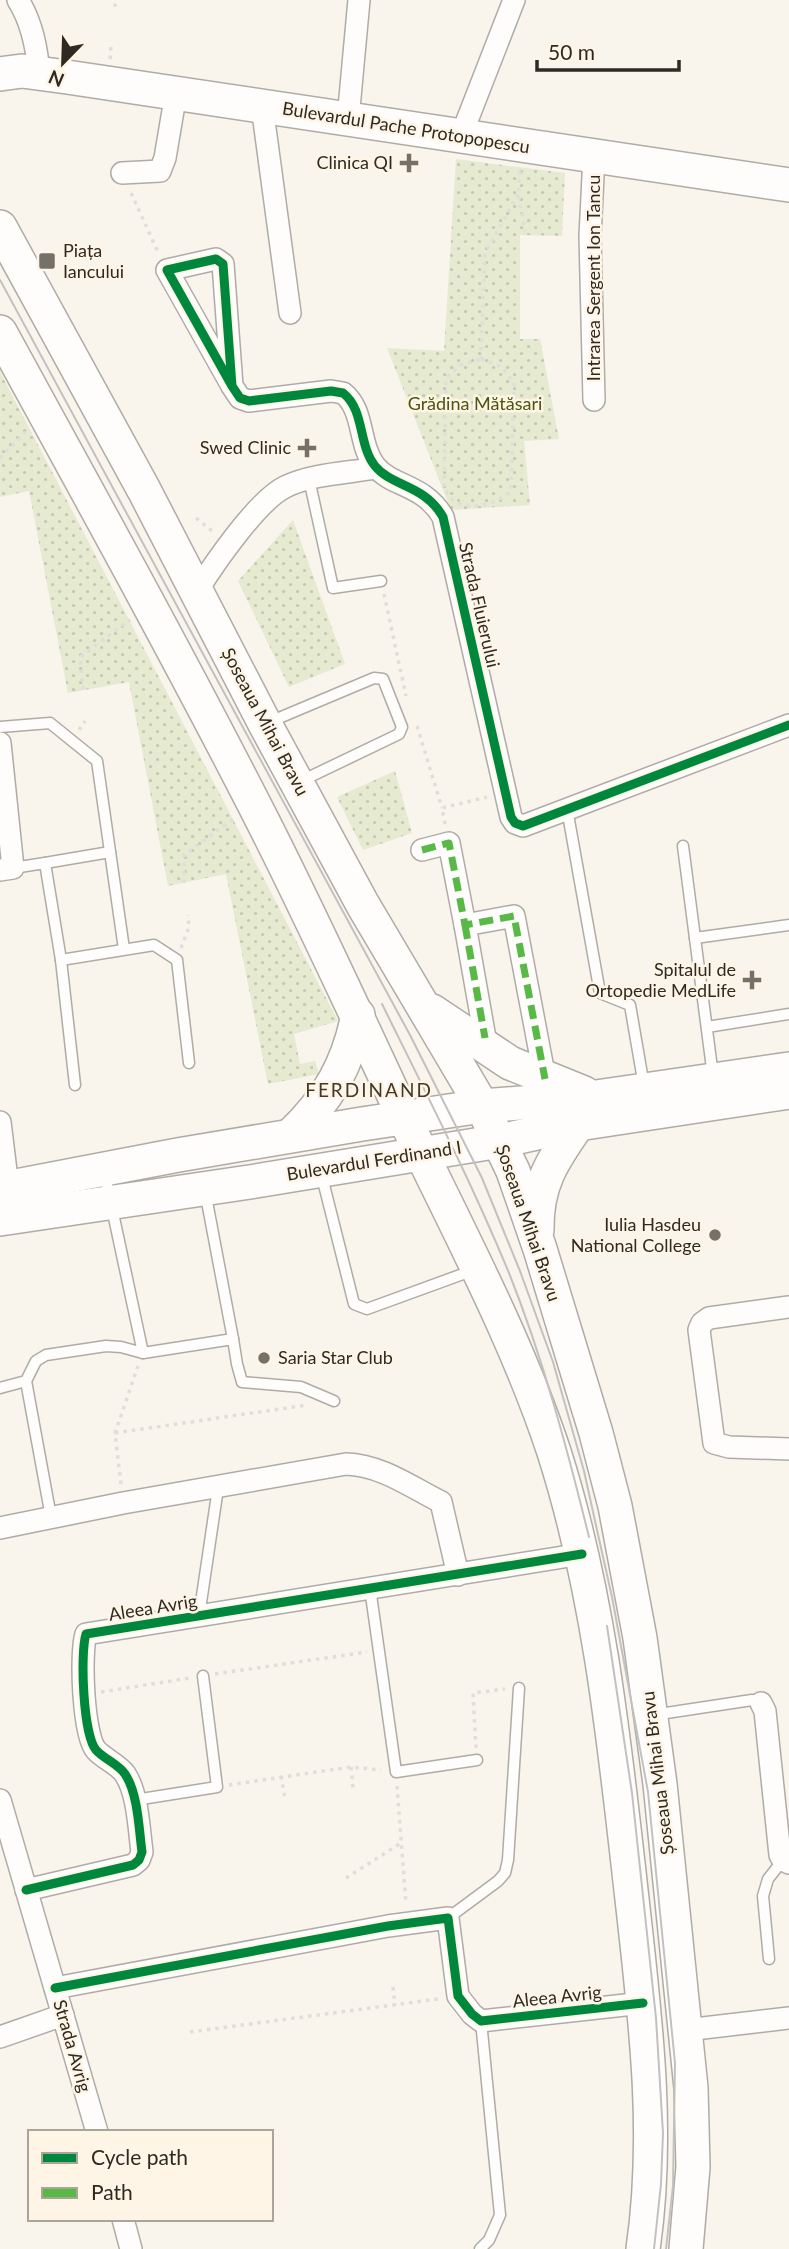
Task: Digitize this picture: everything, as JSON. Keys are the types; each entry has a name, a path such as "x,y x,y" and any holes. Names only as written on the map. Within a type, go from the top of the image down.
{"main road":[{"name":"Bulevardul Pache Protopopescu","path":"0,100 18,86 26,71 789,185"},
{"name":"Șoseaua Mihai Bravu","path":"0,227 197,591 297,783 418,1002 500,1141 540,1248 596,1433 615,1506 633,1596 651,1716 686,2030 694,2138 686,2249"},
{"path":"0,332 150,606 255,807 358,1015 404,1117 479,1268 529,1382 554,1452 582,1554 618,1777 643,2003 652,2140 650,2190 643,2249"},
{"path":"418,1002 485,1049 510,1063 596,1097"},
{"path":"291,1135 312,1116 326,1098 348,1054 358,1015"},
{"name":"Bulevardul Ferdinand I","path":"2,1176 107,1185 204,1189 500,1141 578,1124 713,1079 789,1069"},
{"name":"Bulevardul Ferdinand I","path":"0,1219 107,1185 291,1135 482,1107 596,1097 646,1102 789,1092"},
{"path":"540,1248 537,1218 541,1188 548,1169 578,1124"}],"street":[{"path":"18,0 31,27 36,47 26,71"},
{"path":"348,120 359,0"},
{"path":"461,136 514,0"},
{"path":"122,173 160,171 165,158 176,93"},
{"path":"262,106 290,313"},
{"name":"Intrarea Sergent Ion Tancu","path":"594,156 590,236 594,400"},
{"path":"197,591 219,557 269,498 283,487 309,479 376,468 370,458 354,406 343,393 331,391 249,401 240,398 232,386 166,270 216,260 223,264 232,386"},
{"name":"Strada Fluierului","path":"376,468 423,494 443,517 505,792 515,823 523,826 789,725"},
{"path":"0,743 6,869"},
{"path":"422,850 449,843 485,1038"},
{"path":"465,925 514,916 545,1079"},
{"path":"0,1122 2,1176"},
{"path":"789,1307 709,1318 702,1322 699,1330 714,1443 729,1447 789,1449"},
{"path":"0,1528 123,1503 346,1464 362,1465 379,1470 441,1502 458,1575"},
{"name":"Aleea Avrig","path":"26,1890 133,1865 142,1852 135,1800 125,1774 94,1748 83,1695 83,1644 86,1634 582,1554"},
{"path":"761,1703 765,1711 780,1855 786,1862"},
{"name":"Strada Avrig","path":"0,1800 96,2130"},
{"path":"55,1988 407,1923 448,1918 458,1996 481,2021"},
{"name":"Aleea Avrig","path":"481,2021 643,2003"},
{"path":"0,2037 63,2015"},
{"path":"686,2030 789,2018"},
{"path":"124,2221 131,2249"}],"lane":[{"path":"309,479 333,588 381,581"},
{"path":"265,724 374,678 383,679 402,727 399,734 297,783"},
{"path":"0,727 50,723 97,761 124,949"},
{"path":"567,809 600,993 630,1005 646,1102"},
{"path":"683,846 713,1079"},
{"path":"6,869 110,852"},
{"path":"45,863 61,960 75,1085"},
{"path":"695,938 789,925"},
{"path":"61,960 154,945 177,960 189,1063"},
{"path":"707,1027 789,1014"},
{"path":"320,1170 354,1304 367,1309 479,1268"},
{"path":"107,1185 143,1353"},
{"path":"204,1189 242,1382 300,1387 334,1401"},
{"path":"51,1517 26,1381 36,1361 46,1355 106,1346 143,1353 233,1339"},
{"path":"0,1388 26,1381"},
{"path":"199,1616 218,1488"},
{"path":"370,1588 396,1772 477,1760"},
{"path":"135,1800 217,1787 203,1676"},
{"path":"448,1918 505,1873 519,1688"},
{"path":"651,1716 752,1700 761,1703"},
{"path":"769,1959 763,1896 768,1879 786,1862"},
{"path":"480,2249 489,2240 500,2215 481,2021"}],"path":[{"path":"115,0 115,7"},
{"path":"523,145 518,194 524,231"},
{"path":"122,173 166,270"},
{"path":"481,359 485,254 518,194"},
{"path":"481,359 502,367 514,383 514,396 510,491 500,502 477,506 455,502 444,488 446,378 461,365 481,359"},
{"path":"0,458 30,428 47,418"},
{"path":"196,518 212,531"},
{"path":"381,581 407,696"},
{"path":"83,690 80,657 150,606"},
{"path":"415,721 442,807 449,843"},
{"path":"442,807 505,792"},
{"path":"184,883 184,855 255,807"},
{"path":"177,960 189,928 188,915"},
{"path":"123,1503 115,1433 143,1353"},
{"path":"115,1433 334,1401"},
{"path":"83,1695 379,1650"},
{"path":"477,1760 473,1693 519,1688"},
{"path":"351,1766 353,1788"},
{"path":"217,1787 351,1766 396,1772 407,1923"},
{"path":"281,1776 285,1798"},
{"path":"346,1878 401,1843"},
{"path":"393,1987 395,2005"},
{"path":"190,2032 458,1996"}],"green space":[{"name":"Grădina Mătăsari","path":"456,159 565,173 562,236 520,235 520,339 540,339 559,439 524,441 530,505 451,510 387,348 444,351"},
{"path":"0,372 338,1021 294,1034 300,1064 315,1061 319,1074 268,1084 226,874 168,886 129,682 68,693 29,491 0,497"},
{"path":"293,520 345,664 289,687 238,581"},
{"path":"395,771 412,833 363,850 337,797"}],"tram line":[{"path":"0,280 410,1035 482,1178 553,1362 584,1471 612,1597 648,1792 675,2063 673,2186 666,2249"},
{"path":"382,1004 464,1171 509,1273 554,1404 589,1537"},
{"path":"607,1626 632,1793 656,2018 663,2133 654,2249"}],"marked path":[{"path":"422,850 449,843 465,925 514,916 545,1079"},
{"path":"465,925 485,1038"}],"cycle path":[{"path":"232,386 223,264 216,259 167,270 232,386 240,398 249,401 331,391 343,393 355,409 366,448 375,466 390,478 427,498 443,517 511,817 515,823 523,826 789,725"},
{"path":"26,1890 133,1865 142,1852 133,1791 122,1770 96,1750 88,1728 83,1675 86,1634 582,1554"},
{"path":"55,1988 388,1926 448,1918 458,1996 481,2021 643,2003"}],"place":[{"name":"Clinica QI","path":"409,163"},
{"name":"Piața Iancului","path":"47,261"},
{"name":"Swed Clinic","path":"307,448"},
{"name":"Spitalul de Ortopedie MedLife","path":"752,980"},
{"name":"Iulia Hasdeu National College","path":"715,1235"},
{"name":"Saria Star Club","path":"264,1358"}],"district":[{"name":"FERDINAND","path":"369,1090"}]}
